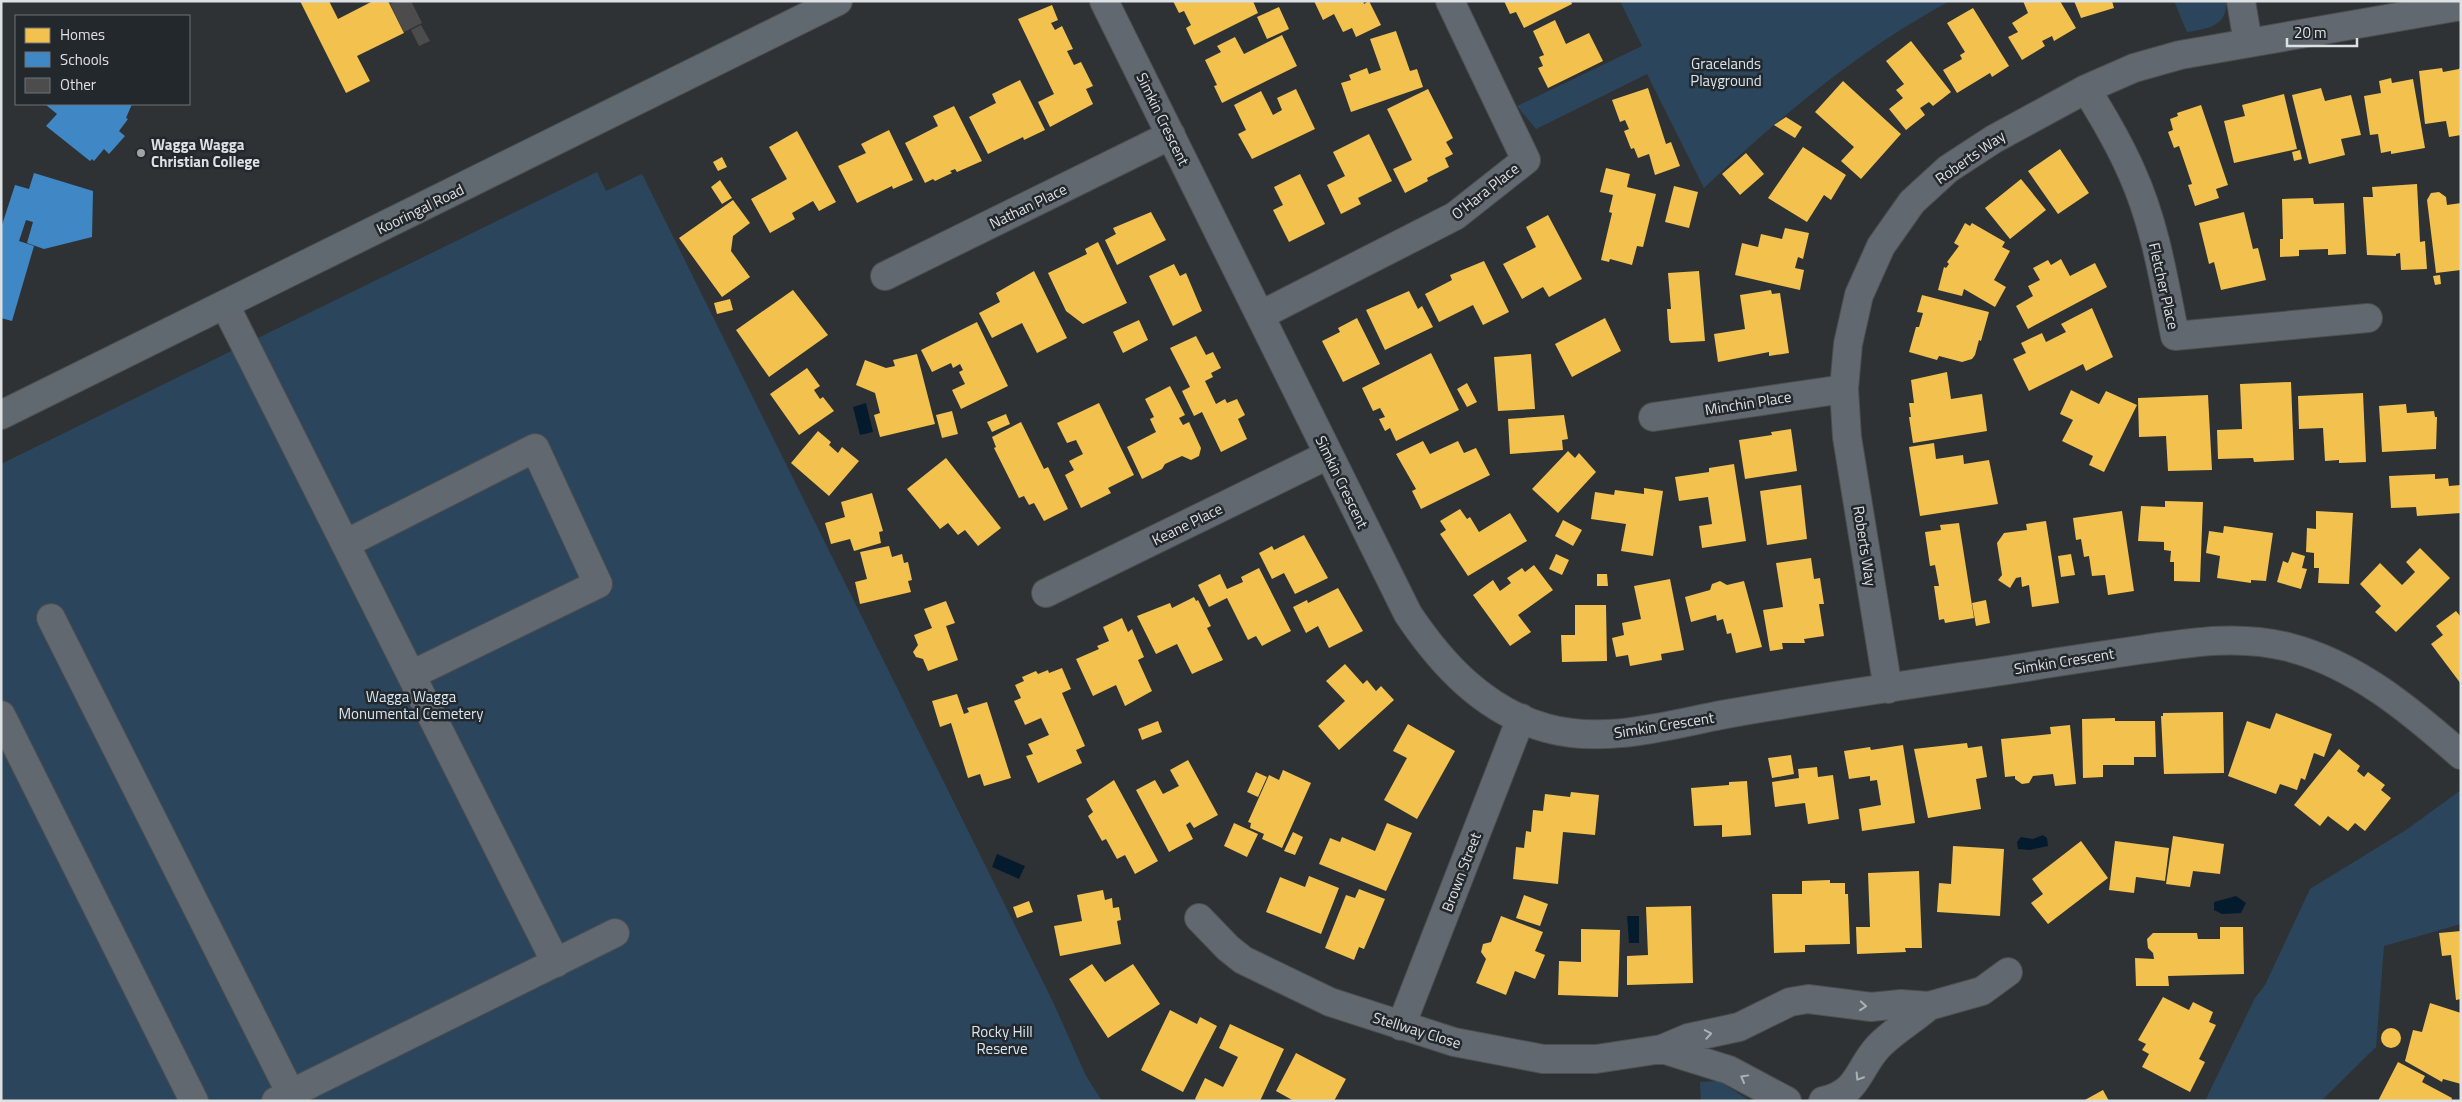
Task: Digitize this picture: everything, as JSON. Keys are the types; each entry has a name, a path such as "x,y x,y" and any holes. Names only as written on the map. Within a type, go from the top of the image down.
{"main road":[{"name":"Kooringal Road","path":"1,415 838,1"}],"street":[{"name":"Simkin Crescent","path":"1104,1 1408,614 1431,649 1458,678 1490,702 1547,729 1608,734 1646,730 1722,715 2214,640 2253,641 2289,647 2336,665 2389,695 2461,755"},
{"name":"O'Hara Place","path":"1261,315 1455,216 1526,160 1450,1"},
{"path":"2241,1 2248,42"},
{"name":"Roberts Way","path":"1888,689 1847,437 1844,389 1848,344 1859,295 1881,246 1912,202 1948,169 1986,144 2086,88 2134,68 2180,55 2248,42 2461,6"},
{"name":"Fletcher Place","path":"2086,88 2114,134 2133,174 2159,256 2174,336 2368,318"},
{"name":"Nathan Place","path":"884,276 1171,135"},
{"path":"225,305 556,963"},
{"name":"Minchin Place","path":"1653,417 1844,389"},
{"path":"345,544 535,448 598,584 411,674"},
{"name":"Keane Place","path":"1046,593 1328,455"},
{"path":"51,618 284,1097 615,933"},
{"path":"1,715 194,1101"},
{"name":"Brown Street","path":"1401,1026 1521,718"},
{"name":"Stellway Close","path":"1199,918 1228,948 1256,968 1330,1002 1454,1042 1543,1059 1596,1059 1662,1049 1688,1038 1740,1027 1790,1002 1826,999 1871,1007 1900,1004 1929,1006 1982,991 2008,972"},
{"name":"Stellway Close","path":"1823,1101 1852,1088 1878,1047 1929,1006"},
{"name":"Stellway Close","path":"1662,1049 1729,1070 1787,1101"}],"green space":[{"name":"Gracelands Playground","path":"1620,1 1950,1 1916,20 1852,63 1761,136 1704,188 1647,74 1536,129 1517,106 1642,46"},
{"path":"2174,1 2226,1 2226,9 2224,16 2215,25 2187,32"},
{"name":"Wagga Wagga Monumental Cemetery","path":"597,172 606,191 642,174 1053,1002 1086,1076 1102,1101 1,1101 1,464"},
{"path":"2461,790 2461,924 2384,946 2376,1047 2321,1101 2205,1101 2255,998 2265,985 2310,889 2406,830"},
{"path":"1719,1081 1750,1101 1701,1101 1700,1082"}],"shaded area":[{"path":"866,403 873,432 860,435 853,407"},
{"path":"2043,835 2047,838 2048,846 2030,850 2018,849 2017,842 2021,837 2033,839"},
{"path":"997,854 1025,866 1019,879 992,867"},
{"path":"2236,896 2246,903 2241,913 2222,914 2214,910 2214,902"},
{"path":"1627,916 1639,916 1639,943 1629,943"}],"building: Homes":[{"path":"300,1 329,1 338,19 373,1 388,1 404,33 357,56 370,81 346,93"},
{"path":"1173,1 1253,1 1258,13 1194,45 1186,28 1191,25 1184,11 1179,13"},
{"path":"1314,1 1363,1 1364,4 1369,1 1381,25 1356,37 1352,28 1343,32 1334,14 1323,20"},
{"path":"1504,1 1571,1 1572,4 1524,28 1516,12 1510,14"},
{"path":"2023,1 2060,1 2076,28 2054,41 2052,36 2042,41 2045,46 2022,60 2008,37 2018,32 2012,23 2028,13"},
{"path":"2074,1 2112,1 2114,8 2081,18"},
{"path":"1052,5 1058,20 1051,23 1055,30 1062,26 1073,49 1067,51 1074,65 1081,62 1093,86 1086,89 1093,104 1050,127 1038,102 1054,94 1018,19"},
{"path":"1279,7 1289,29 1267,39 1257,17"},
{"path":"1973,8 2009,66 1992,77 1990,73 1957,93 1943,70 1962,59 1960,55 1965,52 1947,23"},
{"path":"1555,20 1566,44 1589,33 1603,61 1548,88 1538,68 1543,66 1539,57 1544,55 1533,31"},
{"path":"1396,31 1410,71 1417,69 1423,87 1351,112 1341,83 1351,80 1349,75 1367,68 1369,74 1381,70 1370,39"},
{"path":"1282,35 1297,66 1222,103 1214,86 1217,85 1205,60 1221,52 1217,46 1235,37 1244,54"},
{"path":"1911,41 1951,92 1933,106 1929,102 1920,108 1925,115 1906,130 1889,109 1903,98 1896,90 1904,84 1886,61"},
{"path":"2461,66 2461,135 2449,137 2446,121 2425,124 2419,71 2442,68 2443,72 2459,69"},
{"path":"2391,78 2392,83 2413,79 2425,148 2391,154 2391,151 2381,153 2378,134 2370,135 2364,96 2381,93 2379,81"},
{"path":"1020,80 1045,130 1024,140 1023,137 988,154 969,117 996,103 992,94"},
{"path":"1843,81 1901,134 1861,179 1841,161 1854,147 1815,112"},
{"path":"1648,88 1666,144 1671,142 1680,166 1655,175 1649,154 1638,158 1634,148 1631,149 1624,131 1629,129 1625,120 1620,122 1612,100"},
{"path":"2321,88 2325,101 2351,95 2361,135 2341,139 2345,155 2309,164 2292,95"},
{"path":"1296,89 1315,129 1252,159 1238,134 1246,130 1234,105 1261,91 1273,115 1282,110 1277,98"},
{"path":"1428,89 1453,138 1446,142 1453,154 1445,158 1449,167 1427,178 1428,181 1405,193 1393,169 1412,160 1387,109"},
{"path":"2284,94 2297,149 2234,163 2224,121 2245,116 2242,105"},
{"path":"2201,105 2228,185 2216,189 2219,198 2195,206 2188,185 2192,184 2179,146 2174,148 2168,132 2173,130 2170,119 2178,116 2177,113"},
{"path":"954,106 982,161 957,172 955,169 950,171 952,173 935,181 933,179 925,183 905,143 938,126 933,116"},
{"path":"1786,117 1802,127 1795,138 1774,125"},
{"path":"889,130 913,180 893,189 892,186 857,203 838,166 866,153 861,144"},
{"path":"797,131 836,202 819,211 813,201 792,213 795,219 770,233 751,199 787,179 769,147"},
{"path":"1369,134 1392,181 1358,198 1361,204 1341,214 1327,185 1345,176 1333,152"},
{"path":"1803,147 1846,175 1831,200 1824,195 1807,222 1768,198"},
{"path":"2060,149 2089,193 2058,214 2028,171"},
{"path":"2300,150 2302,159 2294,161 2292,152"},
{"path":"1746,153 1764,174 1740,195 1722,174"},
{"path":"722,157 727,167 718,171 713,162"},
{"path":"1606,168 1630,174 1627,187 1656,194 1643,247 1637,246 1632,265 1610,259 1609,262 1601,260 1612,213 1609,212 1613,195 1600,192"},
{"path":"1300,174 1325,224 1289,242 1273,210 1283,205 1274,187"},
{"path":"2021,179 2046,210 2010,239 1985,208"},
{"path":"720,180 732,198 722,204 711,187"},
{"path":"2417,184 2420,242 2425,241 2427,269 2401,270 2400,253 2396,254 2396,256 2367,255 2363,197 2373,197 2372,187"},
{"path":"1674,186 1698,192 1689,228 1665,222"},
{"path":"2439,192 2446,197 2447,205 2461,203 2461,270 2436,273 2427,200 2431,193"},
{"path":"2313,198 2314,204 2344,203 2346,254 2328,255 2328,249 2299,250 2299,256 2280,257 2280,239 2283,239 2282,199"},
{"path":"733,200 750,223 733,236 731,251 750,277 722,297 679,238"},
{"path":"1151,212 1166,240 1117,265 1105,240 1116,234 1113,228"},
{"path":"2244,212 2253,249 2258,248 2266,280 2221,290 2214,262 2209,264 2199,223"},
{"path":"1548,215 1582,279 1549,297 1543,287 1522,299 1503,264 1536,247 1526,227"},
{"path":"1965,223 1970,226 1972,223 2005,242 2002,247 2010,251 1994,280 2006,287 1995,307 1964,289 1962,296 1938,290 1944,267 1946,268 1949,264 1947,262 1959,246 1954,243"},
{"path":"1785,228 1809,233 1803,259 1798,257 1795,268 1804,270 1800,290 1735,275 1742,243 1758,247 1761,234 1782,239"},
{"path":"1098,242 1127,303 1083,324 1066,311 1048,273 1087,254 1085,249"},
{"path":"2061,259 2070,276 2095,263 2107,287 2028,329 2016,306 2033,296 2028,286 2040,280 2033,268 2048,260 2051,265"},
{"path":"1484,261 1509,312 1483,325 1473,305 1439,322 1425,294 1452,280 1450,275"},
{"path":"1174,264 1180,276 1186,273 1202,311 1173,326 1149,276"},
{"path":"1034,271 1067,338 1037,353 1022,323 992,338 979,313 1000,302 996,293"},
{"path":"1699,271 1705,341 1671,343 1669,340 1667,309 1671,309 1668,273"},
{"path":"2440,275 2441,284 2435,285 2433,276"},
{"path":"793,290 828,335 769,377 736,330"},
{"path":"1771,290 1772,294 1780,293 1789,353 1769,356 1769,352 1718,362 1714,334 1745,329 1740,295"},
{"path":"1409,291 1418,309 1422,306 1433,327 1385,350 1366,310"},
{"path":"1922,295 1989,312 1981,341 1979,340 1972,359 1962,362 1939,356 1937,360 1909,352 1916,327 1919,327 1923,313 1917,312"},
{"path":"730,299 733,310 717,314 714,303"},
{"path":"2092,308 2113,357 2086,371 2083,364 2029,391 2013,359 2026,353 2021,343 2042,333 2046,342 2066,332 2061,324"},
{"path":"1357,318 1380,364 1343,382 1322,341 1340,332 1338,328"},
{"path":"1605,318 1621,351 1572,377 1555,344"},
{"path":"1139,320 1148,340 1123,353 1113,332"},
{"path":"977,322 1008,386 961,409 952,390 965,384 959,372 963,370 960,364 953,368 951,363 932,372 921,350"},
{"path":"1196,336 1206,355 1213,352 1221,368 1211,373 1213,377 1205,381 1216,404 1225,399 1227,403 1237,399 1245,415 1238,419 1247,439 1221,452 1202,412 1194,416 1182,391 1190,387 1170,348"},
{"path":"1431,353 1459,410 1396,441 1390,428 1385,431 1379,419 1385,417 1380,408 1373,411 1362,388"},
{"path":"917,354 935,424 880,437 874,415 880,413 875,393 856,385 865,360 886,368 895,366 893,360"},
{"path":"1531,354 1535,409 1498,411 1494,357"},
{"path":"807,368 820,386 814,390 820,399 823,397 834,411 799,435 770,394"},
{"path":"1947,372 1951,399 1982,394 1987,431 1913,443 1909,417 1911,417 1909,403 1914,403 1911,380"},
{"path":"2291,382 2294,460 2254,462 2253,458 2218,459 2217,430 2242,429 2240,384"},
{"path":"1467,383 1477,402 1467,407 1457,389"},
{"path":"1170,386 1185,415 1179,418 1183,425 1189,422 1201,448 1199,456 1191,460 1182,456 1165,464 1162,469 1142,479 1127,447 1156,432 1150,419 1154,417 1145,399"},
{"path":"2071,390 2099,404 2106,391 2137,405 2104,472 2089,465 2093,456 2062,441 2073,420 2060,414"},
{"path":"2363,393 2366,462 2339,463 2339,460 2325,461 2323,428 2299,429 2298,396"},
{"path":"2208,395 2212,470 2168,471 2166,436 2139,437 2138,398"},
{"path":"1099,403 1134,475 1108,488 1111,493 1081,508 1065,475 1074,470 1069,461 1083,454 1076,440 1067,443 1057,423"},
{"path":"2406,404 2407,413 2434,411 2435,417 2437,417 2436,449 2382,452 2379,406"},
{"path":"952,411 958,434 942,438 936,415"},
{"path":"1006,414 1010,424 992,432 987,422"},
{"path":"1564,415 1568,439 1562,440 1563,450 1510,454 1508,419"},
{"path":"1021,422 1044,469 1048,467 1068,509 1044,521 1034,503 1029,505 1024,496 1019,498 994,448 996,447 992,437"},
{"path":"1791,429 1797,471 1745,479 1739,440 1772,435 1771,432"},
{"path":"818,431 831,442 829,445 838,453 842,447 859,461 829,496 791,463"},
{"path":"1423,441 1430,454 1458,441 1464,453 1476,448 1490,475 1421,509 1412,491 1416,489 1396,454"},
{"path":"1934,443 1936,459 1963,455 1964,464 1989,460 1998,504 1920,516 1909,447"},
{"path":"1568,451 1575,458 1579,453 1596,472 1558,513 1532,489"},
{"path":"946,458 1001,528 978,546 965,530 958,535 948,523 940,529 907,489"},
{"path":"1734,464 1746,541 1702,548 1699,526 1712,524 1708,497 1679,501 1675,477 1709,472 1709,468"},
{"path":"2435,474 2435,479 2448,478 2449,486 2461,485 2461,513 2417,516 2416,507 2391,508 2389,476"},
{"path":"1801,485 1807,539 1767,545 1760,491"},
{"path":"1644,488 1663,491 1653,556 1621,551 1626,524 1591,519 1595,492 1614,495 1615,490 1644,494"},
{"path":"872,493 883,531 879,532 881,543 854,551 850,539 831,544 825,523 845,517 841,502"},
{"path":"2165,501 2203,502 2200,582 2174,581 2174,562 2170,562 2171,551 2164,550 2164,542 2138,541 2141,506 2165,507"},
{"path":"1460,509 1467,519 1470,517 1479,532 1510,513 1527,541 1468,576 1440,534 1446,530 1440,521"},
{"path":"2122,511 2134,591 2108,595 2105,575 2092,576 2089,556 2084,557 2081,539 2076,540 2073,518"},
{"path":"2316,511 2353,513 2349,584 2318,583 2319,568 2314,568 2314,553 2306,552 2307,528 2316,529"},
{"path":"1563,520 1582,530 1573,546 1555,536"},
{"path":"2046,521 2059,603 2032,607 2029,585 2022,587 2021,577 2016,578 2010,588 1998,580 2002,575 1997,543 2004,533 2027,530 2026,524"},
{"path":"1959,523 1974,618 1945,623 1944,619 1939,620 1934,586 1939,586 1935,565 1930,566 1925,532 1941,530 1940,525"},
{"path":"2224,526 2273,533 2266,581 2251,580 2251,583 2217,578 2220,556 2206,553 2209,531 2223,533"},
{"path":"1304,535 1328,578 1295,594 1284,573 1272,579 1259,553 1272,546 1274,550"},
{"path":"889,546 892,557 902,554 904,563 908,562 912,580 908,581 911,592 860,604 855,582 867,579 860,552"},
{"path":"2420,548 2450,578 2396,632 2375,612 2381,606 2360,584 2380,563 2402,585 2415,572 2406,562"},
{"path":"2292,552 2305,556 2302,568 2307,569 2301,589 2277,582 2283,561 2288,563"},
{"path":"1556,554 1569,560 1562,575 1549,569"},
{"path":"2071,554 2075,575 2061,577 2058,556"},
{"path":"1811,558 1814,579 1820,578 1824,604 1819,604 1824,636 1804,639 1805,643 1782,643 1783,649 1770,651 1763,610 1783,607 1776,563"},
{"path":"1534,565 1553,590 1518,615 1531,632 1510,646 1473,595 1493,580 1500,591 1511,583 1507,578 1522,568 1525,572"},
{"path":"1259,568 1291,631 1262,646 1256,636 1248,640 1227,598 1209,607 1198,585 1220,574 1227,589 1243,582 1241,577"},
{"path":"1597,574 1607,574 1608,586 1597,586"},
{"path":"1670,579 1684,650 1661,654 1662,660 1630,666 1628,655 1616,657 1612,638 1624,635 1622,623 1641,619 1634,586"},
{"path":"1720,581 1727,585 1744,581 1762,647 1736,653 1731,633 1727,634 1723,619 1717,621 1716,615 1691,622 1685,597 1710,590 1712,584"},
{"path":"1338,588 1363,631 1329,648 1318,626 1306,633 1293,607 1307,600 1308,603"},
{"path":"1194,597 1196,601 1198,600 1211,626 1207,628 1223,660 1192,674 1177,644 1156,654 1137,616 1170,603 1172,608"},
{"path":"1986,600 1990,623 1976,626 1972,603"},
{"path":"946,601 955,623 946,626 958,660 928,671 923,659 916,657 913,652 918,645 914,635 932,628 924,609"},
{"path":"1575,605 1606,605 1607,661 1562,662 1561,635 1575,635"},
{"path":"2456,611 2461,617 2461,684 2431,644 2443,635 2436,626"},
{"path":"1122,618 1128,632 1132,629 1144,657 1138,660 1152,691 1125,706 1116,685 1093,696 1076,659 1099,649 1097,646 1109,641 1103,627"},
{"path":"1345,664 1363,684 1367,680 1376,691 1381,686 1394,700 1339,750 1318,726 1345,701 1326,681"},
{"path":"1062,668 1071,689 1062,693 1085,746 1076,750 1082,763 1038,783 1026,756 1033,754 1028,744 1049,735 1041,718 1025,725 1014,701 1021,698 1015,685 1024,681 1022,677 1036,671 1038,674 1048,670 1049,673"},
{"path":"957,694 964,714 969,712 967,708 987,702 1011,778 984,786 980,774 968,778 951,723 940,727 932,701"},
{"path":"2223,712 2224,773 2164,774 2161,716 2163,716 2163,713"},
{"path":"2276,713 2332,734 2324,757 2314,753 2305,780 2301,778 2297,790 2280,784 2276,794 2228,776 2247,721 2270,729"},
{"path":"2115,718 2115,721 2155,721 2156,757 2134,757 2134,765 2103,765 2103,777 2083,778 2082,719"},
{"path":"1158,721 1162,732 1142,740 1138,729"},
{"path":"1408,724 1455,751 1417,819 1384,800 1407,758 1393,751"},
{"path":"2070,725 2076,784 2055,786 2053,774 2033,776 2029,783 2022,784 2015,779 2015,776 2005,777 2001,739 2051,734 2050,727"},
{"path":"1967,743 1968,748 1982,746 1987,777 1976,779 1981,809 1928,818 1914,749"},
{"path":"1903,745 1915,823 1862,831 1859,809 1881,805 1877,780 1870,781 1870,776 1849,779 1844,751 1870,747 1871,750"},
{"path":"2339,749 2360,766 2357,771 2364,777 2368,772 2385,785 2381,790 2391,798 2365,831 2355,823 2348,831 2328,816 2320,826 2294,805"},
{"path":"1791,755 1794,774 1772,778 1768,758"},
{"path":"1188,760 1218,815 1194,828 1190,822 1186,825 1193,839 1169,852 1136,790 1155,780 1163,794 1179,786 1170,770"},
{"path":"1817,767 1818,777 1833,775 1839,819 1808,824 1805,803 1775,807 1772,782 1799,778 1798,769"},
{"path":"1283,770 1311,783 1282,848 1262,839 1264,834 1250,828 1251,823 1248,822 1269,775 1279,780"},
{"path":"1256,772 1267,777 1258,797 1247,792"},
{"path":"1114,780 1158,861 1135,874 1125,855 1117,859 1106,839 1102,841 1088,816 1093,812 1086,799"},
{"path":"1747,781 1751,835 1722,837 1722,825 1694,826 1691,788 1729,785 1729,782"},
{"path":"1571,792 1599,795 1595,835 1563,832 1558,884 1513,879 1516,847 1524,848 1526,831 1531,832 1533,810 1543,811 1545,794 1570,797"},
{"path":"1234,823 1258,834 1247,857 1224,846"},
{"path":"1387,823 1412,833 1386,891 1319,864 1330,838 1340,842 1342,837 1375,851"},
{"path":"1293,832 1303,837 1295,855 1284,851"},
{"path":"2173,836 2224,844 2220,874 2193,871 2190,887 2166,884"},
{"path":"2081,841 2108,878 2048,924 2031,903 2043,894 2032,879"},
{"path":"2115,841 2169,848 2165,881 2136,877 2134,893 2109,890"},
{"path":"1953,846 2004,849 2000,916 1937,912 1939,883 1951,884"},
{"path":"1919,871 1922,948 1905,948 1906,952 1857,954 1856,927 1870,927 1868,873"},
{"path":"1309,876 1339,888 1321,934 1266,912 1280,877 1305,887"},
{"path":"1830,880 1830,883 1845,883 1845,894 1848,894 1850,944 1805,945 1805,952 1774,953 1772,894 1802,894 1802,881"},
{"path":"1359,889 1385,899 1364,949 1359,947 1354,960 1325,948 1346,895 1355,898"},
{"path":"1103,890 1105,900 1112,898 1113,908 1119,907 1121,920 1117,921 1121,944 1060,956 1054,926 1082,921 1077,895"},
{"path":"1524,895 1548,904 1540,926 1516,918"},
{"path":"1029,901 1033,912 1017,918 1013,907"},
{"path":"1691,906 1693,983 1627,985 1627,956 1648,955 1646,907"},
{"path":"1501,916 1543,932 1535,951 1545,955 1535,979 1515,971 1506,995 1476,983 1486,959 1481,952 1483,944 1491,942"},
{"path":"2220,927 2243,927 2244,974 2168,976 2169,986 2136,986 2135,958 2154,959 2153,953 2148,948 2147,939 2153,933 2197,933 2198,939 2220,939"},
{"path":"1581,929 1620,930 1618,997 1558,995 1559,961 1581,962"},
{"path":"2461,931 2461,999 2456,1000 2451,955 2442,956 2439,933"},
{"path":"1092,964 1105,982 1133,964 1160,1004 1108,1038 1069,979"},
{"path":"2163,997 2189,1010 2193,1002 2213,1012 2209,1022 2216,1025 2199,1059 2205,1062 2190,1092 2142,1067 2149,1054 2142,1050 2146,1044 2138,1040"},
{"path":"2430,1003 2461,1013 2461,1084 2443,1079 2442,1082 2405,1061 2413,1030 2422,1032"},
{"path":"1170,1010 1197,1024 1200,1017 1217,1026 1183,1092 1141,1070"},
{"path":"1230,1024 1284,1049 1260,1101 1197,1101 1195,1099 1205,1078 1223,1087 1238,1057 1219,1048"},
{"path":"2391,1028 2398,1031 2401,1038 2398,1045 2391,1048 2384,1045 2381,1038 2384,1031"},
{"path":"1296,1053 1346,1079 1334,1101 1294,1101 1276,1091"},
{"path":"2398,1062 2425,1076 2422,1082 2452,1098 2451,1101 2378,1101"},
{"path":"2103,1090 2109,1101 2083,1101"}],"building: Schools":[{"path":"46,105 132,105 126,118 128,119 119,131 125,136 109,154 104,149 94,161 92,159 90,161 46,126 57,114"},
{"path":"34,173 93,191 92,237 44,249 27,243 33,222 26,220 19,241 34,246 12,321 1,318 1,228 15,185 29,189"}],"building: Other":[{"path":"396,1 411,1 422,23 404,32 390,4"},
{"path":"421,25 430,41 419,46 411,30"}],"place":[{"name":"Wagga Wagga Christian College","path":"141,153"}],"park label":[{"name":"Rocky Hill Reserve","path":"1002,1040"}]}
